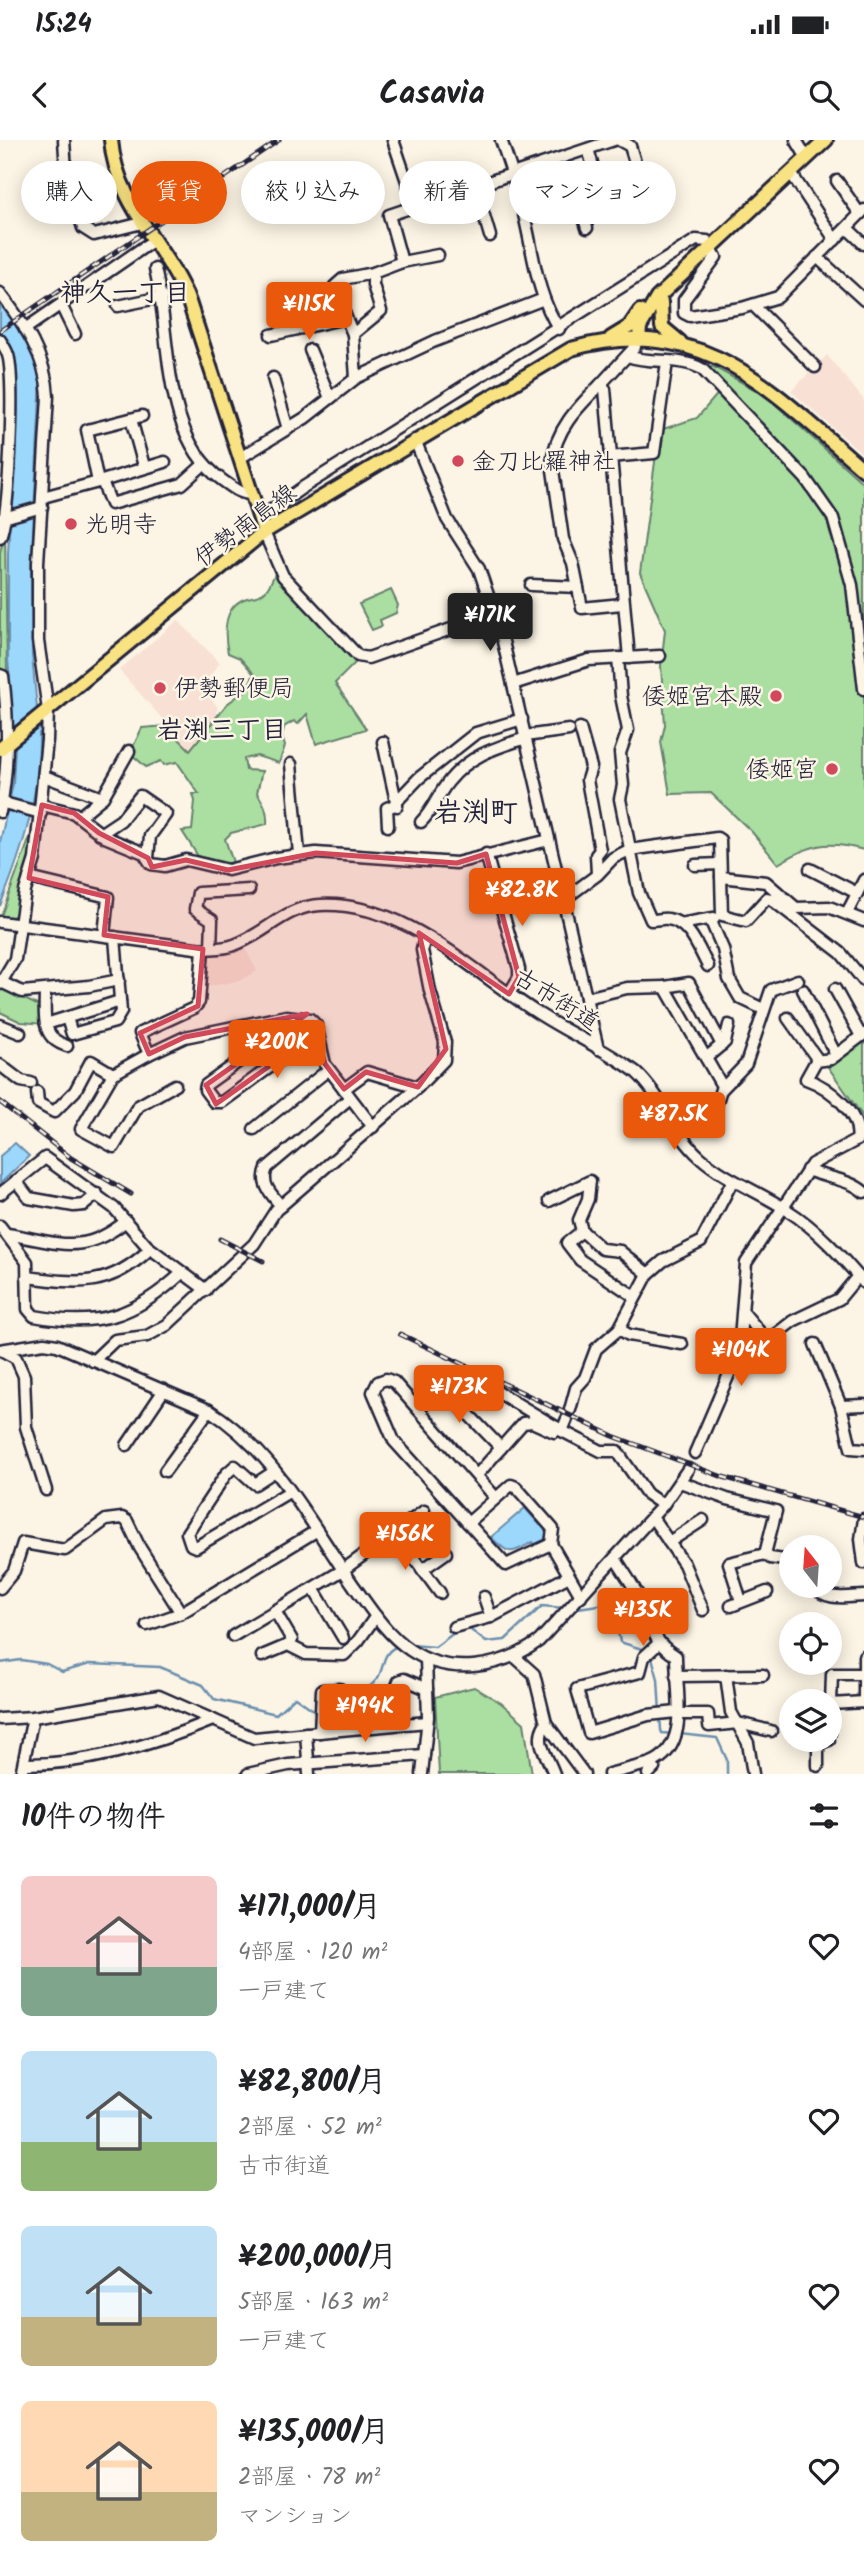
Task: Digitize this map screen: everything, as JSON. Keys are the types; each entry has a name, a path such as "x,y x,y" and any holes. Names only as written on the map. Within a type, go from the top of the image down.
{"main road":[{"path":"111,140 120,182 131,202"},
{"path":"634,347 649,308 826,140"},
{"path":"143,224 189,302 264,532"},
{"path":"634,347 676,282"},
{"path":"605,341 629,327 646,303 676,282"},
{"path":"661,302 663,327 682,343"},
{"name":"伊勢南島線","path":"7,743 264,532 572,349 605,341 634,347"},
{"path":"634,347 682,343 699,348 724,361 768,387 864,470"},
{"path":"634,347 689,352 724,361"},
{"name":"伊勢南島線","path":"538,368 574,355 634,347"}],"street":[{"path":"64,140 66,171 83,228 94,235 135,224"},
{"path":"393,140 400,161"},
{"path":"501,140 509,164"},
{"path":"550,161 614,140"},
{"path":"619,140 630,146 635,161"},
{"path":"796,140 807,158"},
{"path":"588,149 592,161"},
{"path":"792,173 835,240"},
{"path":"260,518 302,488 559,329 696,240 707,241 716,257 684,300 684,313 690,316 753,305 778,297 862,212 836,181"},
{"path":"399,211 390,215 402,262"},
{"path":"486,224 490,236"},
{"path":"525,224 533,265 544,299 559,329"},
{"path":"586,224 587,228"},
{"path":"847,229 864,244"},
{"path":"25,328 154,240"},
{"path":"356,378 353,334 335,286 343,279 438,255"},
{"path":"817,257 864,300"},
{"path":"155,269 162,297 166,360 188,435 203,465 236,491 251,494"},
{"path":"353,334 381,311 373,285 373,273"},
{"path":"0,293 25,328 41,358 47,377 38,641 45,712 44,776 35,859 29,878 15,959 1,983 22,992 118,980"},
{"path":"118,306 162,297"},
{"path":"240,458 288,429 356,378 435,341 544,299"},
{"path":"61,305 75,334"},
{"path":"753,305 815,367"},
{"path":"271,335 346,318"},
{"path":"0,340 8,354 5,379 4,517 0,537"},
{"path":"622,604 582,608 563,538 552,463 553,451 568,418 634,347 667,362 690,363 702,369 805,478 827,507 852,585 864,689"},
{"path":"310,350 330,398"},
{"path":"610,457 654,453 667,362"},
{"path":"273,378 288,429"},
{"path":"600,385 605,389 622,604 621,696 628,730 620,753 623,785 620,799 630,836 629,850 639,893 651,920 671,919 680,924 700,947 708,966"},
{"path":"144,466 136,418 87,430 100,481 111,504 182,484 203,465"},
{"path":"415,440 447,519 479,569 494,614 522,719 598,1049"},
{"path":"4,517 100,481 165,462"},
{"path":"264,532 283,576 358,656 368,658 494,614"},
{"path":"531,584 578,587"},
{"path":"513,684 589,660 660,656"},
{"path":"0,675 4,676 7,743 2,805 80,816 100,834 148,858"},
{"path":"388,826 387,808 397,804 419,778 476,733 522,719"},
{"path":"580,728 591,767 587,780 600,850 596,855 597,875"},
{"path":"421,822 437,804 449,780 470,758 525,737 569,730"},
{"path":"383,742 397,804"},
{"path":"80,816 102,798 129,751"},
{"path":"291,764 299,855"},
{"path":"44,776 102,798"},
{"path":"100,834 121,820 140,796 166,814 150,836 148,858 151,864 160,866 186,860 228,870 299,855 456,863 549,840"},
{"path":"563,900 597,875 613,858 629,850 717,838 720,840 722,915"},
{"path":"486,854 519,969 519,977 509,994"},
{"path":"695,865 720,864"},
{"path":"810,869 857,893"},
{"path":"721,877 766,883 789,904 803,910 829,906 864,921"},
{"path":"29,878 108,897 110,936 121,1012 115,1022 72,1034 67,1017"},
{"path":"847,913 864,880"},
{"path":"149,1054 140,1039 140,1033 194,1008 199,1002 212,920 195,909 198,893 249,890"},
{"path":"680,924 722,915 746,921 767,898 771,899 841,953 864,981"},
{"name":"古市街道","path":"0,922 207,948 228,947 245,940 290,911 321,905 372,911 425,936 468,963 509,994 646,1081 683,1139 699,1156 733,1180 784,1208 813,1231 862,1280"},
{"path":"710,919 723,949 729,979 740,998 763,1009"},
{"path":"93,1361 115,1340 146,1336 162,1329 254,1244 281,1206 418,1087 444,1060 446,1049 422,950 425,936"},
{"path":"586,998 627,988 665,987 688,983 722,1045"},
{"path":"721,1090 746,1064 771,989 801,985 836,1055"},
{"path":"665,987 722,1086 716,1105"},
{"path":"695,1453 732,1370 741,1341 746,1263 807,1170 824,1155 857,1140 858,1126 839,1101 817,1083 806,1079 818,1060 836,1055 863,1035 835,989"},
{"path":"45,991 46,1024 51,1039 67,1046"},
{"path":"46,1024 120,1001"},
{"path":"175,1085 138,1106 114,1147 81,1129 113,1074 149,1054 185,1037 286,1016 313,1021 328,1070 373,1127"},
{"path":"300,1018 206,1085 205,1090 214,1102 222,1102 317,1033"},
{"path":"788,1018 818,1060"},
{"path":"0,1025 20,1033"},
{"path":"706,1058 722,1045 729,1025"},
{"path":"0,1065 34,1087 38,1103 54,1112 75,1091 91,1061 113,1074"},
{"path":"254,1129 328,1070"},
{"path":"281,1206 267,1190 264,1178 267,1168 367,1072 411,1082 418,1087"},
{"path":"0,1194 45,1158 97,1194 150,1249 206,1290"},
{"path":"807,1170 832,1180 851,1183 864,1192"},
{"path":"477,1475 523,1423 532,1422 554,1433 559,1429 569,1415 576,1388 585,1378 596,1349 619,1329 648,1273 663,1261 701,1242 733,1180"},
{"path":"16,1181 29,1198 74,1206 83,1205 97,1194"},
{"path":"549,1201 590,1181 588,1199 579,1220 582,1231 602,1249 620,1251 648,1273"},
{"path":"3,1230 86,1243 107,1236 125,1221"},
{"path":"3,1230 25,1258 28,1309 34,1316 74,1322 106,1318 151,1300 182,1273"},
{"path":"582,1231 567,1243 580,1260 634,1296"},
{"path":"27,1277 66,1283 98,1280 124,1271 150,1249"},
{"path":"743,1312 767,1341 793,1321 839,1298 862,1280"},
{"path":"619,1329 629,1335 682,1344"},
{"path":"1,1351 50,1343 209,1410 240,1432 275,1471 376,1616 398,1642 426,1659 473,1667 514,1657 539,1641 663,1505 688,1469"},
{"path":"815,1344 841,1406 851,1448 864,1449"},
{"path":"1,1351 16,1359 24,1376 26,1427 46,1490"},
{"path":"476,1379 601,1451 617,1451 647,1494 663,1505"},
{"path":"496,1498 390,1380 382,1380 375,1385 374,1395 394,1441 506,1565 551,1544"},
{"path":"418,1409 443,1388 501,1448"},
{"path":"127,1445 164,1390"},
{"path":"841,1406 864,1405"},
{"path":"165,1471 209,1410"},
{"path":"275,1471 255,1484 235,1466 226,1474 187,1534 191,1545 196,1547 289,1492"},
{"path":"680,1482 727,1499 776,1511 765,1554"},
{"path":"468,1523 511,1485 516,1487 553,1529 551,1544 581,1596"},
{"path":"233,1636 343,1570 424,1511"},
{"path":"652,1517 684,1564 703,1610"},
{"path":"0,1588 14,1571 23,1544 65,1550 106,1520 122,1518 127,1521 139,1548 181,1613"},
{"path":"864,1519 861,1532 864,1563"},
{"path":"669,1542 703,1520"},
{"path":"147,1625 181,1613 316,1531"},
{"path":"396,1533 440,1593"},
{"path":"422,1570 446,1553"},
{"path":"765,1554 769,1558 779,1559"},
{"path":"765,1554 729,1563 736,1603 767,1592"},
{"path":"615,1558 638,1595 652,1649 640,1672 577,1689 589,1733 659,1713 708,1714 709,1726 738,1723 771,1731"},
{"path":"454,1627 491,1617 569,1576"},
{"path":"313,1588 344,1638"},
{"path":"842,1597 864,1596"},
{"path":"484,1597 491,1617"},
{"path":"275,1611 292,1640"},
{"path":"262,1656 288,1645 306,1654 344,1655 376,1616"},
{"path":"609,1774 651,1763 667,1754 677,1734 676,1656 652,1649"},
{"path":"842,1703 864,1702 864,1656"},
{"path":"514,1657 534,1674 546,1723 584,1774"},
{"path":"422,1774 428,1722 426,1659"},
{"path":"832,1689 832,1674 863,1674"},
{"path":"726,1675 731,1712 748,1743 752,1774"},
{"path":"676,1676 763,1675"},
{"path":"394,1694 399,1681 404,1679 427,1689"},
{"path":"320,1732 322,1690 340,1689"},
{"path":"0,1719 33,1717 159,1696 254,1738 428,1722"},
{"path":"33,1717 22,1769 146,1743 213,1720"},
{"path":"546,1723 542,1729 541,1747 554,1774"},
{"path":"306,1733 308,1769"},
{"path":"818,1752 818,1766"},
{"path":"248,1774 424,1755"},
{"path":"648,1774 654,1768 651,1763"}],"highlighted area":[{"path":"42,805 74,813 99,833 148,858 152,867 186,860 228,870 316,853 457,863 486,854 519,977 509,994 419,933 446,1049 418,1087 366,1072 344,1089 325,1064 316,1033 216,1104 206,1085 307,1014 185,1037 149,1054 140,1033 198,1006 203,949 104,935 108,897 29,878"}],"shaded area":[{"path":"827,355 864,400 864,455 791,391"},
{"path":"178,620 220,663 200,688 217,706 217,717 190,750 119,670"},
{"path":"244,946 257,971 239,981 205,987 206,956"}],"green space":[{"path":"712,366 765,395 864,484 864,850 839,845 819,846 800,852 778,864 752,832 711,793 670,794 661,742 665,725 661,666 665,630 640,573 657,447 663,429 697,418 721,390 704,373"},
{"path":"5,534 7,673 0,668 0,552"},
{"path":"277,570 358,660 335,683 366,729 316,744 307,714 298,724 294,721 284,727 282,737 285,746 279,763 257,756 244,759 246,770 262,771 257,793 265,807 267,824 231,833 225,839 234,865 227,867 201,861 182,831 192,830 195,801 193,794 199,794 177,762 164,765 161,761 146,767 130,753 142,728 166,726 190,750 227,704 246,690 254,674 240,658 228,653 227,622 237,603 266,590"},
{"path":"391,590 398,605 396,613 380,620 382,626 372,630 359,604"},
{"path":"33,829 32,854 17,914 12,917 1,916"},
{"path":"0,987 39,1006 44,1024 21,1022 0,1012"},
{"path":"864,1039 864,1118 828,1067"},
{"path":"474,1687 501,1703 524,1723 532,1774 439,1774 435,1697"}],"water":[{"path":"0,297 28,340 41,377 31,571 32,656 39,729 42,733 39,733 37,778 29,821 0,906 0,842 13,784 15,748 8,659 8,553 17,385 12,352 0,331"},
{"path":"15,1143 29,1156 0,1184 0,1156"},
{"path":"525,1508 540,1525 542,1523 549,1528 550,1539 536,1545 533,1542 515,1551 507,1550 491,1537"}],"waterway":[{"path":"571,1609 612,1603 620,1642 645,1650"},
{"path":"467,1627 486,1642 505,1640 542,1606 564,1608"},
{"path":"411,1645 435,1647 458,1630"},
{"path":"325,1712 366,1690 377,1679 388,1653 396,1647"},
{"path":"651,1654 658,1679 661,1730 662,1733 673,1734"},
{"path":"0,1663 21,1660 47,1664 62,1672 90,1664 160,1667 203,1685 214,1699 276,1714 295,1697 319,1714"},
{"path":"679,1734 717,1738 727,1760 727,1774"}],"railway":[{"path":"0,331 279,140"},
{"path":"0,1102 71,1158 131,1194"},
{"path":"220,1239 263,1261"},
{"path":"400,1334 613,1436 723,1477 864,1517"}],"place":[{"name":"金刀比羅神社","path":"458,461"},
{"name":"光明寺","path":"71,524"},
{"name":"伊勢郵便局","path":"160,688"},
{"name":"倭姬宮本殿","path":"776,696"},
{"name":"倭姬宮","path":"832,769"}],"district":[{"name":"神久一丁目","path":"125,292"},
{"name":"岩渕三丁目","path":"222,729"},
{"name":"岩渕町","path":"476,811"}]}
